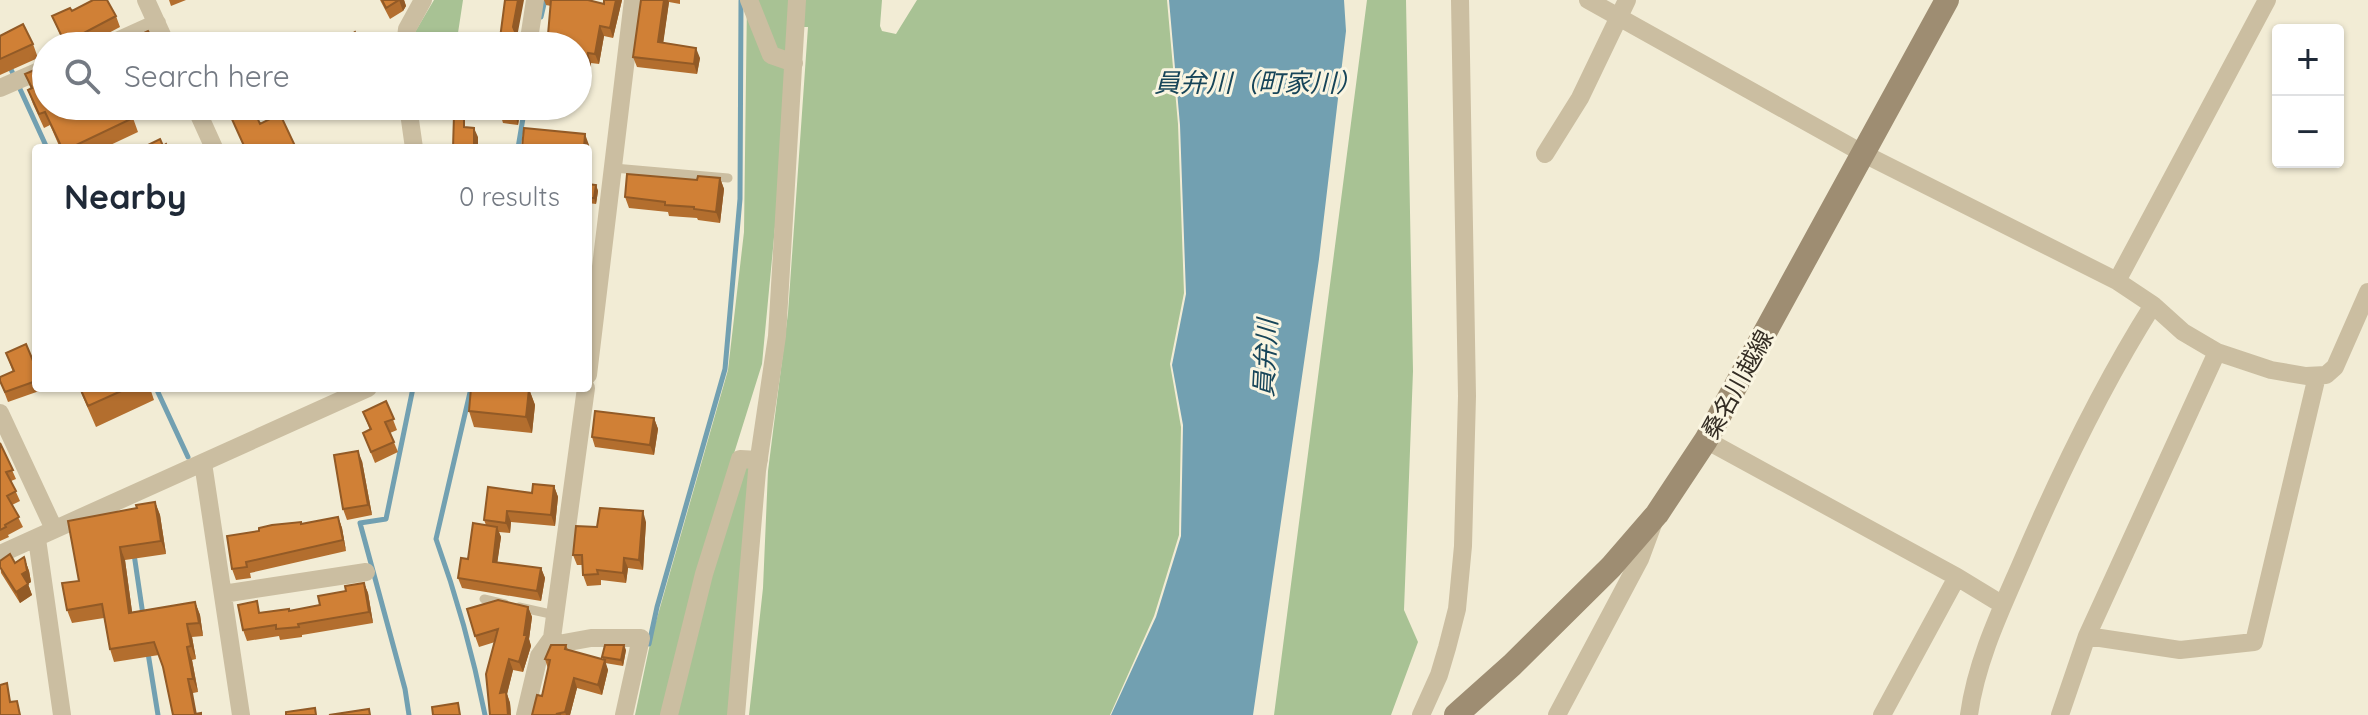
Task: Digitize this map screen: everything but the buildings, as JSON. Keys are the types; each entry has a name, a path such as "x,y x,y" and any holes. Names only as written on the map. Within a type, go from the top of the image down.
{"main road":[{"name":"桑名川越線","path":"1456,715 1512,665 1611,567 1657,514 1706,440 1947,0"}],"street":[{"path":"146,0 161,32"},
{"path":"407,32 423,0"},
{"path":"530,32 535,0"},
{"path":"592,343 633,0"},
{"path":"749,0 771,55 794,63"},
{"path":"736,715 759,460 777,336 797,0"},
{"path":"1421,715 1439,675 1457,609 1463,546 1467,396 1460,0"},
{"path":"1588,0 1864,154 2117,281 2153,305 2183,332 2217,352 2271,370 2326,375 2335,367 2368,292"},
{"path":"1545,154 1580,98 1627,0"},
{"path":"2117,281 2267,0"},
{"path":"137,32 157,23"},
{"path":"10,83 32,74"},
{"path":"201,120 212,144"},
{"path":"410,120 413,144"},
{"path":"1969,715 1977,672 2041,515 2126,348 2153,305"},
{"path":"2060,715 2087,636 2217,352"},
{"path":"2087,636 2180,650 2254,642 2317,376"},
{"path":"0,554 203,463 327,396 348,392"},
{"path":"525,715 539,656 552,638 585,392"},
{"path":"0,413 54,529"},
{"path":"1706,440 2003,605"},
{"path":"669,715 704,574 740,459 759,460"},
{"path":"203,463 241,715"},
{"path":"1557,715 1640,559 1657,514"},
{"path":"37,539 62,715"},
{"path":"223,594 366,572"},
{"path":"1882,715 1957,577"},
{"path":"552,638 558,644 591,638 641,638 624,715"}],"lane":[{"path":"614,168 728,178"},
{"path":"484,599 555,615"}],"green space":[{"path":"434,0 463,0 458,32 415,32"},
{"path":"747,0 882,0 882,31 896,34 917,0 1167,0 1178,124 1184,293 1170,364 1181,427 1179,535 1154,616 1110,715 749,715 763,588 768,471 788,313 808,27 794,27 762,364 726,479 663,715 635,715 651,639 728,370 744,232"},
{"path":"1367,0 1406,0 1413,371 1404,610 1418,642 1391,715 1274,715"},
{"path":"742,464 754,464 728,715 676,715 701,604"}],"water":[{"name":"員弁川（町家川）","path":"1169,0 1344,0 1346,31 1319,259 1253,715 1111,715 1156,617 1181,536 1183,425 1172,365 1186,294 1180,125"}],"waterway":[{"path":"541,17 545,0"},
{"path":"649,644 725,369 740,199 741,1"},
{"path":"9,65 32,115"},
{"path":"34,120 45,144"},
{"path":"519,144 523,120"},
{"path":"158,392 188,457"},
{"path":"409,715 405,689 360,523 386,519 412,392"},
{"path":"470,392 436,539 464,626 485,715"},
{"path":"134,554 143,615"},
{"path":"148,653 158,715"}],"water label":[{"name":"員弁川","path":"1265,358"}]}
